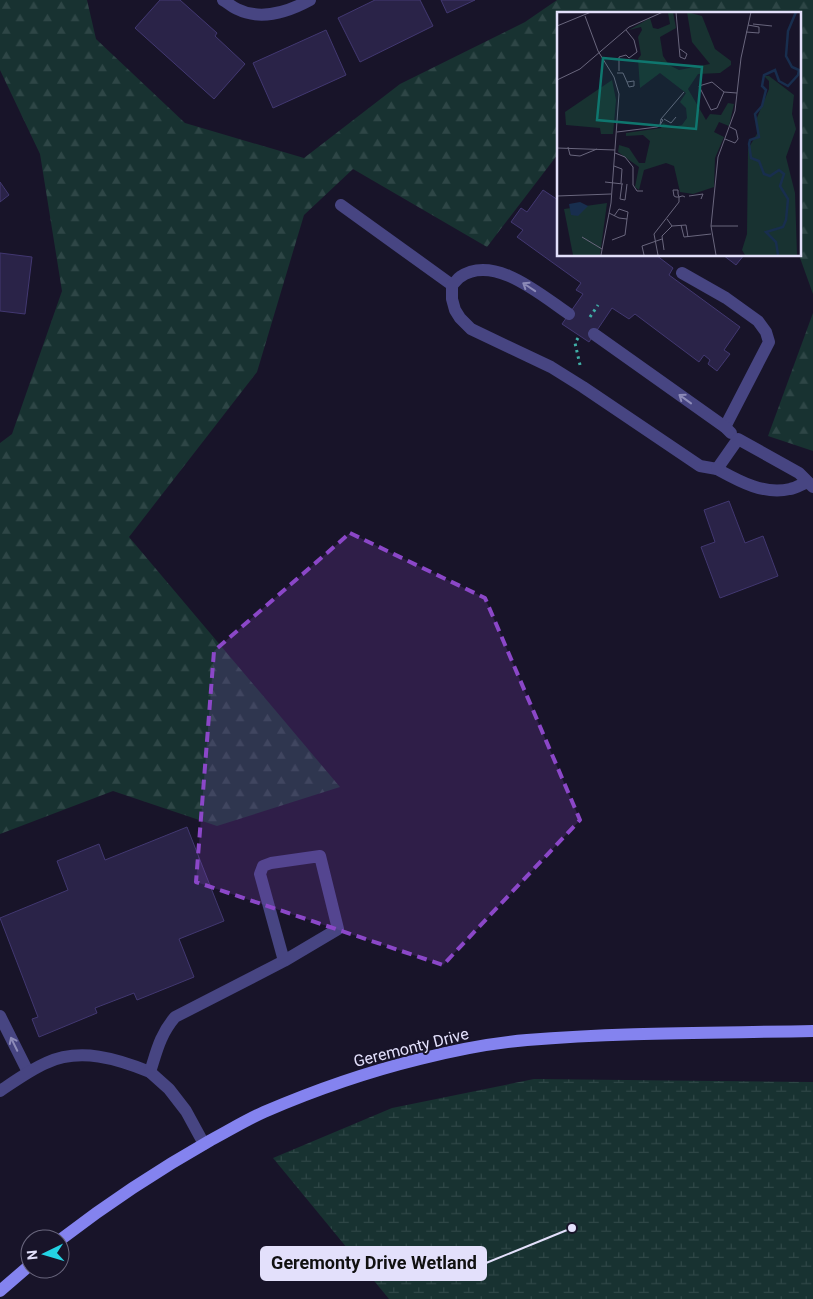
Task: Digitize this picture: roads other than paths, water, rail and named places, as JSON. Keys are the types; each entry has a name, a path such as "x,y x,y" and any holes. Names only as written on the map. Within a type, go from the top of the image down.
{"street":[{"path":"224,0 236,9 252,14 269,14 285,11 310,0"},
{"path":"341,205 452,286"},
{"path":"569,314 516,278 502,272 488,270 473,271 460,277 452,286 452,299 455,310 471,329 551,367 700,466 717,469 754,488 774,490 811,485"},
{"path":"682,273 726,298 758,321 766,332 769,342 725,427"},
{"path":"594,334 725,427 738,439 799,473 811,485"},
{"path":"717,469 738,439"},
{"path":"150,1072 158,1044 166,1028 175,1017 284,961 338,929 320,856 271,862 263,866 260,874 284,961"},
{"path":"0,1016 28,1072"},
{"name":"Geremonty Drive","path":"70,1232 129,1190 204,1144 263,1113 335,1084 382,1068 453,1050 526,1040 625,1034 813,1031"},
{"path":"0,1091 28,1072 48,1062 68,1056 98,1056 115,1060 150,1072 186,1110 204,1144"},
{"path":"0,1291 20,1274"}],"place":[{"name":"Geremonty Drive Wetland","path":"572,1228"}]}
